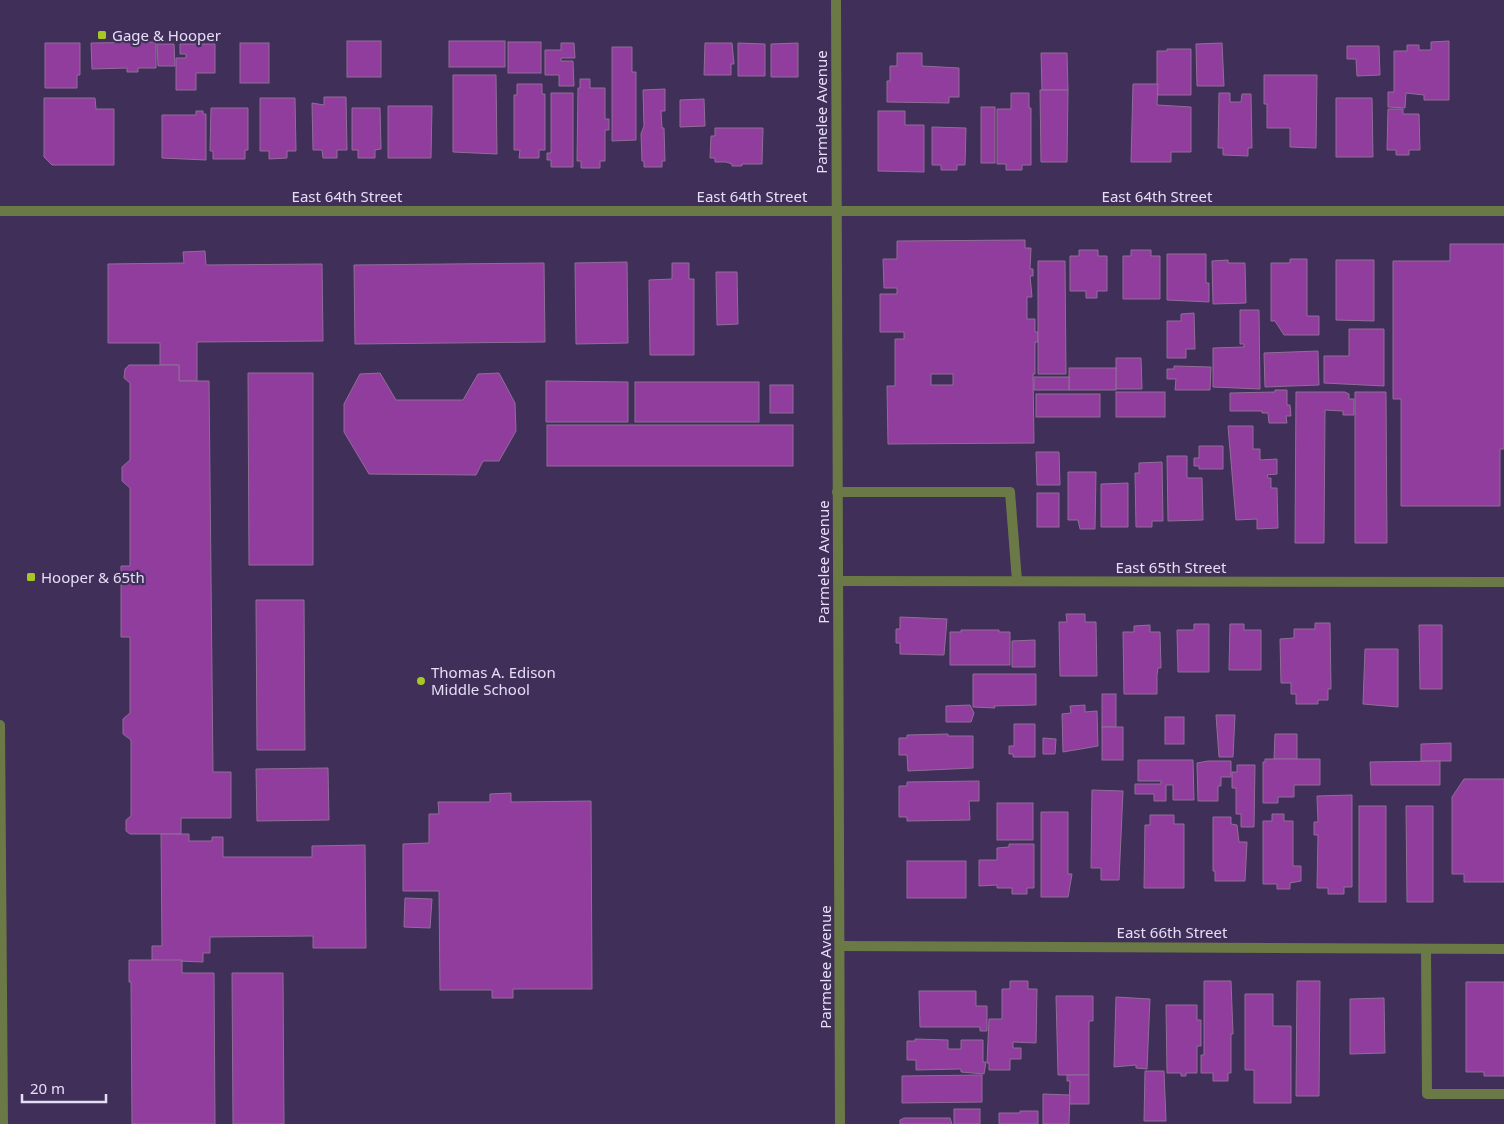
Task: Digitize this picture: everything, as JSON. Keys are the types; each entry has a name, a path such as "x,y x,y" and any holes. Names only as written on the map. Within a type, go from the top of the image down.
{"street":[{"name":"Parmelee Avenue","path":"836,0 840,1124"},
{"name":"East 64th Street","path":"0,212 1504,211"},
{"path":"838,492 1010,492 1017,582"},
{"name":"East 65th Street","path":"838,581 1504,582"},
{"path":"0,725 3,1124"},
{"name":"East 66th Street","path":"840,946 1504,949"},
{"path":"1426,949 1427,1094 1504,1094"}],"building":[{"path":"347,41 381,41 381,77 347,77"},
{"path":"449,41 505,41 505,67 449,67"},
{"path":"1449,41 1449,100 1424,100 1424,95 1406,93 1405,108 1388,107 1388,92 1394,92 1394,51 1407,51 1407,45 1419,45 1419,50 1431,50 1431,42"},
{"path":"156,42 156,68 138,68 138,72 127,72 127,68 92,69 91,43"},
{"path":"508,42 541,42 541,73 508,73"},
{"path":"45,43 80,43 80,75 77,75 77,88 45,88"},
{"path":"240,43 269,43 269,83 240,83"},
{"path":"561,43 574,43 575,58 561,58 561,61 573,61 574,86 559,86 559,75 545,75 545,50 561,50"},
{"path":"705,43 732,43 734,64 731,64 731,75 704,75"},
{"path":"738,43 765,44 765,76 738,76"},
{"path":"798,43 798,77 771,77 771,44"},
{"path":"1222,43 1224,86 1197,86 1196,44"},
{"path":"157,44 174,44 175,66 158,66"},
{"path":"180,44 215,44 215,73 196,73 196,90 176,90 176,58 186,58 186,54 180,54"},
{"path":"1347,46 1379,46 1380,75 1357,76 1356,59 1347,59"},
{"path":"612,47 632,47 632,72 636,72 636,140 612,141"},
{"path":"1167,49 1191,49 1191,95 1157,95 1157,51 1167,51"},
{"path":"897,53 922,53 922,66 959,68 959,97 949,97 949,103 887,102 887,81 890,81 890,66 897,66"},
{"path":"1041,53 1067,53 1068,90 1042,90"},
{"path":"453,75 496,75 497,154 453,152"},
{"path":"1264,75 1317,75 1316,148 1290,147 1290,128 1267,128 1267,104 1264,104"},
{"path":"580,79 590,79 590,88 605,88 605,119 609,119 609,130 605,130 605,161 600,161 600,168 581,168 581,161 577,161 578,88 580,88"},
{"path":"517,84 542,84 542,94 545,94 545,150 539,150 539,158 519,158 520,150 514,150 514,95 517,95"},
{"path":"1133,84 1158,84 1157,105 1191,107 1191,152 1171,152 1171,162 1131,162"},
{"path":"665,89 665,111 661,111 662,128 664,128 665,161 662,161 662,167 644,167 641,134 644,126 643,90"},
{"path":"1040,90 1068,90 1067,162 1041,162"},
{"path":"551,93 573,93 573,167 551,167 551,160 547,160 547,153 551,153"},
{"path":"1011,93 1029,93 1029,108 1031,108 1031,165 1022,165 1022,170 1006,170 1006,164 997,164 997,109 1011,109"},
{"path":"1219,93 1230,93 1230,102 1241,102 1242,94 1251,94 1252,148 1248,148 1248,156 1223,155 1223,148 1218,148"},
{"path":"324,97 346,97 347,150 337,150 337,158 323,158 322,150 313,150 312,103 324,105"},
{"path":"44,98 95,98 96,109 114,109 114,165 52,165 44,157"},
{"path":"260,98 295,98 296,151 287,151 287,158 269,159 269,151 260,151"},
{"path":"1336,98 1372,98 1373,157 1336,157"},
{"path":"704,99 705,126 680,127 680,100"},
{"path":"388,106 432,106 431,158 388,158"},
{"path":"981,107 995,107 995,163 981,163"},
{"path":"211,108 248,108 248,150 245,150 245,159 213,159 213,151 210,151"},
{"path":"352,108 380,108 381,149 375,150 375,158 358,158 358,150 352,150"},
{"path":"1388,109 1403,109 1403,114 1419,114 1420,150 1409,150 1409,155 1396,155 1396,150 1387,150"},
{"path":"196,111 203,111 203,114 206,114 206,160 162,158 162,115 196,115"},
{"path":"878,111 905,111 905,125 924,125 924,172 878,171"},
{"path":"932,127 966,128 965,165 957,165 957,170 941,170 941,165 932,165"},
{"path":"715,128 763,128 762,164 732,166 732,164 726,162 715,162 715,158 710,158 711,136 715,136"},
{"path":"1025,240 1025,248 1031,248 1030,269 1033,269 1033,276 1030,276 1032,297 1027,297 1027,319 1035,319 1035,332 1038,332 1038,342 1035,342 1035,374 1033,374 1034,443 888,444 887,386 895,386 895,339 904,339 904,332 880,332 880,294 897,294 897,288 884,288 883,259 897,259 897,241","holes":["931,374 953,374 953,385 931,385"]},
{"path":"1450,244 1504,244 1504,449 1500,449 1500,506 1401,506 1401,399 1393,399 1393,261 1450,261"},
{"path":"1079,250 1098,250 1098,256 1107,256 1107,291 1097,291 1097,298 1086,298 1086,291 1070,291 1070,256 1079,256"},
{"path":"1131,250 1151,250 1151,256 1160,256 1160,299 1123,299 1123,256 1131,256"},
{"path":"205,251 206,265 322,264 323,341 197,342 197,381 179,381 179,365 160,365 160,343 108,343 108,264 184,263 183,252"},
{"path":"1167,254 1206,254 1206,283 1209,283 1209,302 1167,300"},
{"path":"1290,259 1307,259 1307,316 1319,316 1319,335 1284,335 1275,321 1271,321 1271,263 1290,263"},
{"path":"1228,260 1228,263 1245,263 1246,303 1213,304 1212,261"},
{"path":"1336,260 1374,260 1374,321 1336,320"},
{"path":"1038,261 1065,261 1066,374 1038,374"},
{"path":"627,262 628,343 576,344 575,263"},
{"path":"544,263 545,342 355,344 354,265"},
{"path":"672,263 689,263 689,279 694,279 694,355 650,355 649,280 672,279"},
{"path":"716,272 737,272 738,324 717,325"},
{"path":"1240,310 1259,310 1260,389 1213,387 1213,348 1244,347 1244,344 1240,344"},
{"path":"1194,313 1195,349 1186,349 1186,358 1167,358 1167,321 1181,321 1181,314"},
{"path":"1349,329 1384,329 1384,386 1324,383 1324,356 1349,356"},
{"path":"1318,351 1319,385 1265,387 1264,353"},
{"path":"1116,358 1141,358 1142,389 1116,389"},
{"path":"129,365 179,365 179,381 209,381 213,772 231,772 231,818 181,818 181,834 130,834 126,831 126,820 131,816 131,740 123,734 123,719 130,713 130,637 121,637 121,566 130,566 130,488 122,481 122,467 130,460 130,383 124,378 125,369"},
{"path":"1174,366 1211,367 1210,390 1175,390 1176,379 1167,379 1167,369 1174,369"},
{"path":"1069,368 1116,368 1116,390 1069,390"},
{"path":"248,373 313,373 313,565 249,565"},
{"path":"380,373 396,400 463,400 478,374 499,373 515,403 516,431 499,461 483,461 476,475 369,474 344,432 344,404 360,374"},
{"path":"1034,377 1069,377 1069,390 1034,390"},
{"path":"546,381 628,382 628,422 546,422"},
{"path":"635,382 759,382 759,422 635,422"},
{"path":"770,385 793,385 793,413 770,413"},
{"path":"1275,390 1287,390 1287,405 1290,405 1291,416 1286,416 1287,423 1269,423 1268,413 1262,413 1262,411 1230,411 1230,393 1275,392"},
{"path":"1116,392 1165,392 1165,417 1116,417"},
{"path":"1296,392 1345,392 1349,394 1349,399 1354,399 1354,415 1343,415 1343,411 1325,410 1324,543 1295,543"},
{"path":"1355,392 1386,392 1387,543 1355,543"},
{"path":"1036,394 1100,394 1100,417 1036,417"},
{"path":"547,425 793,425 793,466 547,466"},
{"path":"1228,426 1253,426 1253,449 1260,449 1260,460 1277,459 1277,474 1267,475 1268,478 1271,478 1271,488 1277,488 1278,528 1257,529 1257,519 1236,520"},
{"path":"1199,446 1223,446 1223,469 1199,469 1199,466 1194,466 1194,458 1199,458"},
{"path":"1036,452 1059,452 1060,485 1037,485"},
{"path":"1167,456 1187,456 1187,478 1202,478 1203,520 1168,521"},
{"path":"1162,462 1163,521 1152,521 1152,527 1136,527 1135,473 1139,473 1139,463"},
{"path":"1068,472 1096,472 1095,529 1080,529 1078,520 1068,520"},
{"path":"1128,483 1128,527 1101,527 1101,484"},
{"path":"1037,493 1059,493 1059,527 1037,527"},
{"path":"256,600 304,600 305,750 257,750"},
{"path":"1066,614 1085,614 1085,622 1096,622 1097,676 1060,676 1059,622 1067,622"},
{"path":"900,617 947,619 944,655 900,654 900,643 896,643 896,629 900,629"},
{"path":"1315,623 1330,623 1331,689 1328,689 1328,700 1318,700 1318,704 1296,704 1296,694 1291,694 1291,683 1281,683 1280,639 1294,638 1294,629 1315,629"},
{"path":"1194,624 1209,624 1209,672 1178,672 1177,630 1194,630"},
{"path":"1230,624 1244,624 1244,630 1261,630 1261,670 1229,670"},
{"path":"1150,625 1150,632 1160,632 1161,668 1158,668 1157,694 1124,694 1123,632 1134,632 1134,626"},
{"path":"1419,625 1442,625 1442,689 1420,689"},
{"path":"961,630 999,630 999,632 1010,632 1010,665 950,665 950,632 961,632"},
{"path":"1035,640 1035,667 1012,667 1012,641"},
{"path":"1365,649 1398,649 1398,707 1363,704"},
{"path":"973,674 1036,674 1036,705 994,706 995,708 973,707"},
{"path":"1102,694 1116,694 1116,727 1102,727"},
{"path":"970,705 974,713 971,722 946,722 946,706"},
{"path":"1085,705 1085,712 1097,711 1098,746 1063,752 1062,714 1071,713 1070,706"},
{"path":"1216,715 1235,715 1233,757 1219,757"},
{"path":"1165,717 1184,717 1184,744 1165,744"},
{"path":"1014,724 1035,724 1035,757 1013,757 1013,754 1009,754 1009,746 1014,746"},
{"path":"1102,727 1123,727 1123,760 1102,760"},
{"path":"948,734 948,736 973,736 973,768 908,771 907,755 899,755 899,738 907,738 907,735"},
{"path":"1275,734 1297,734 1297,759 1274,759"},
{"path":"1043,738 1056,739 1055,754 1043,754"},
{"path":"1451,743 1451,761 1421,761 1421,744"},
{"path":"1265,759 1320,759 1320,785 1294,785 1294,797 1278,797 1278,803 1263,803 1263,762 1265,762"},
{"path":"1138,760 1193,760 1194,800 1173,800 1173,785 1166,785 1166,801 1154,801 1154,794 1135,794 1135,784 1161,784 1161,781 1138,781"},
{"path":"1231,761 1231,777 1221,777 1221,786 1218,786 1218,801 1198,801 1197,763"},
{"path":"1440,761 1440,785 1371,785 1370,762"},
{"path":"1237,765 1255,765 1254,827 1241,827 1241,814 1236,814 1236,788 1232,788 1232,772 1237,772"},
{"path":"328,768 329,820 257,821 256,769"},
{"path":"1464,779 1504,779 1504,882 1464,882 1464,874 1452,874 1452,797"},
{"path":"979,781 979,801 969,801 970,820 907,821 907,817 899,817 899,786 907,786 907,782"},
{"path":"1092,790 1123,791 1119,880 1101,880 1101,868 1091,868"},
{"path":"511,793 511,802 591,801 592,989 513,989 513,998 492,998 492,990 440,990 439,891 403,891 403,844 429,843 429,814 439,814 438,802 490,802 490,794"},
{"path":"1352,795 1352,887 1344,887 1344,894 1328,894 1328,888 1317,888 1318,835 1314,835 1314,822 1318,822 1317,796"},
{"path":"997,803 1033,803 1033,840 997,840"},
{"path":"1359,806 1386,806 1386,902 1359,902"},
{"path":"1406,806 1433,806 1433,902 1407,902"},
{"path":"1041,812 1068,812 1068,874 1072,874 1068,897 1041,897"},
{"path":"1272,814 1284,814 1284,821 1293,821 1293,866 1301,866 1301,881 1290,883 1290,889 1277,889 1277,884 1263,884 1263,821 1272,821"},
{"path":"1150,815 1174,815 1174,824 1184,824 1184,888 1144,888 1145,825 1150,825"},
{"path":"1213,817 1231,817 1231,824 1237,825 1239,842 1247,842 1245,881 1215,881 1215,871 1213,871"},
{"path":"161,834 189,834 189,841 212,841 212,837 223,837 223,857 312,857 312,846 365,845 366,948 313,948 313,936 210,937 210,953 203,953 203,962 152,960 152,946 162,946"},
{"path":"1009,844 1034,844 1034,888 1027,888 1027,894 1012,894 1012,888 997,888 997,885 979,886 979,860 997,860 997,848 1009,847"},
{"path":"907,861 966,861 966,898 907,898"},
{"path":"405,898 432,899 430,928 404,927"},
{"path":"129,960 182,960 182,973 214,973 215,1124 132,1124 131,982 129,982"},
{"path":"232,973 283,973 284,1124 233,1124"},
{"path":"1010,981 1028,981 1028,989 1037,989 1036,1043 1013,1042 1013,1048 1021,1048 1021,1059 1010,1059 1010,1070 989,1070 989,1063 987,1063 989,1019 1002,1019 1002,989 1010,989"},
{"path":"1204,981 1231,981 1233,1034 1231,1034 1231,1073 1228,1073 1228,1081 1213,1081 1213,1073 1201,1073 1201,1055 1204,1055"},
{"path":"1297,981 1320,981 1319,1096 1296,1096"},
{"path":"1466,982 1504,982 1504,1076 1484,1076 1484,1072 1466,1072"},
{"path":"919,991 976,991 976,1006 987,1006 987,1031 980,1031 980,1027 920,1027"},
{"path":"1245,994 1273,994 1273,1026 1291,1026 1291,1103 1254,1103 1254,1070 1245,1070"},
{"path":"1056,996 1093,996 1093,1021 1089,1021 1089,1075 1058,1075"},
{"path":"1116,997 1150,999 1147,1069 1136,1068 1136,1065 1114,1067"},
{"path":"1384,998 1385,1053 1350,1054 1350,999"},
{"path":"1166,1005 1197,1005 1197,1020 1201,1020 1201,1046 1197,1046 1197,1073 1186,1073 1186,1076 1181,1076 1181,1073 1167,1073"},
{"path":"915,1039 948,1040 948,1049 961,1049 961,1040 983,1040 983,1062 986,1062 984,1074 961,1072 961,1069 916,1070 916,1060 907,1060 907,1041 915,1041"},
{"path":"1145,1071 1164,1071 1166,1121 1144,1121"},
{"path":"982,1075 982,1102 902,1103 902,1076"},
{"path":"1067,1075 1089,1075 1089,1104 1069,1104 1070,1081 1067,1081"},
{"path":"1043,1094 1070,1095 1069,1124 1043,1124"},
{"path":"954,1109 980,1109 980,1124 954,1124"},
{"path":"1020,1111 1038,1111 1038,1124 999,1124 999,1113 1020,1113"},
{"path":"904,1118 950,1118 952,1124 900,1124 900,1120"}],"place":[{"name":"Gage & Hooper","path":"102,35"},
{"name":"Hooper & 65th","path":"31,577"},
{"name":"Thomas A. Edison Middle School","path":"421,681"}]}
